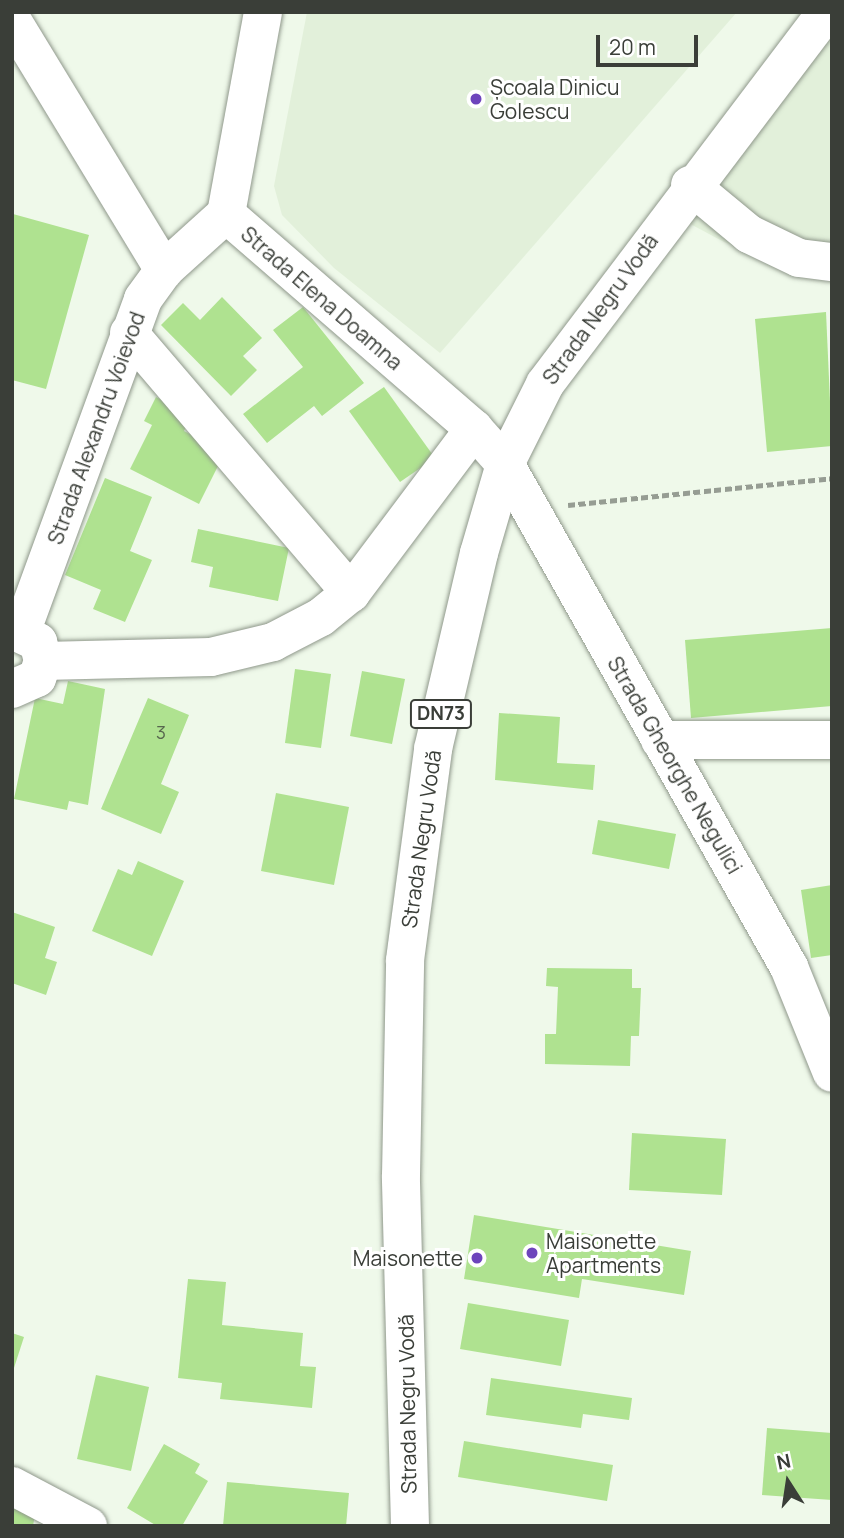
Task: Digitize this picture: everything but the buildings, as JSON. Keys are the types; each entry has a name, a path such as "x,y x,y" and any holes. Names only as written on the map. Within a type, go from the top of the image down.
{"street":[{"name":"Strada Elena Doamna","path":"263,12 226,214 474,429 506,464"},
{"name":"Strada Negru Vodă","path":"410,1526 401,1149 413,864 455,647 506,464 545,384 690,185 826,12"},
{"path":"12,20 164,270"},
{"path":"690,185 749,234 799,258 832,262"},
{"name":"Strada Alexandru Voievod","path":"26,640 129,333 164,270 226,214"},
{"path":"129,333 351,593"},
{"path":"12,689 37,678 26,640 211,657 273,642 351,593 474,429"},
{"name":"Strada Gheorghe Negulici","path":"506,464 789,967 832,1073"},
{"path":"660,740 832,740"},
{"path":"12,1486 88,1526"}],"path":[{"path":"532,509 832,478"}],"shaded area":[{"name":"Școala Dinicu Golescu","path":"307,12 737,12 440,353 334,268 282,215 274,186"},
{"path":"832,33 832,280 724,242 681,219"}],"place":[{"name":"Școala Dinicu Golescu","path":"476,99"},
{"name":"Maisonette Apartments","path":"532,1253"},
{"name":"Maisonette","path":"477,1258"}]}
